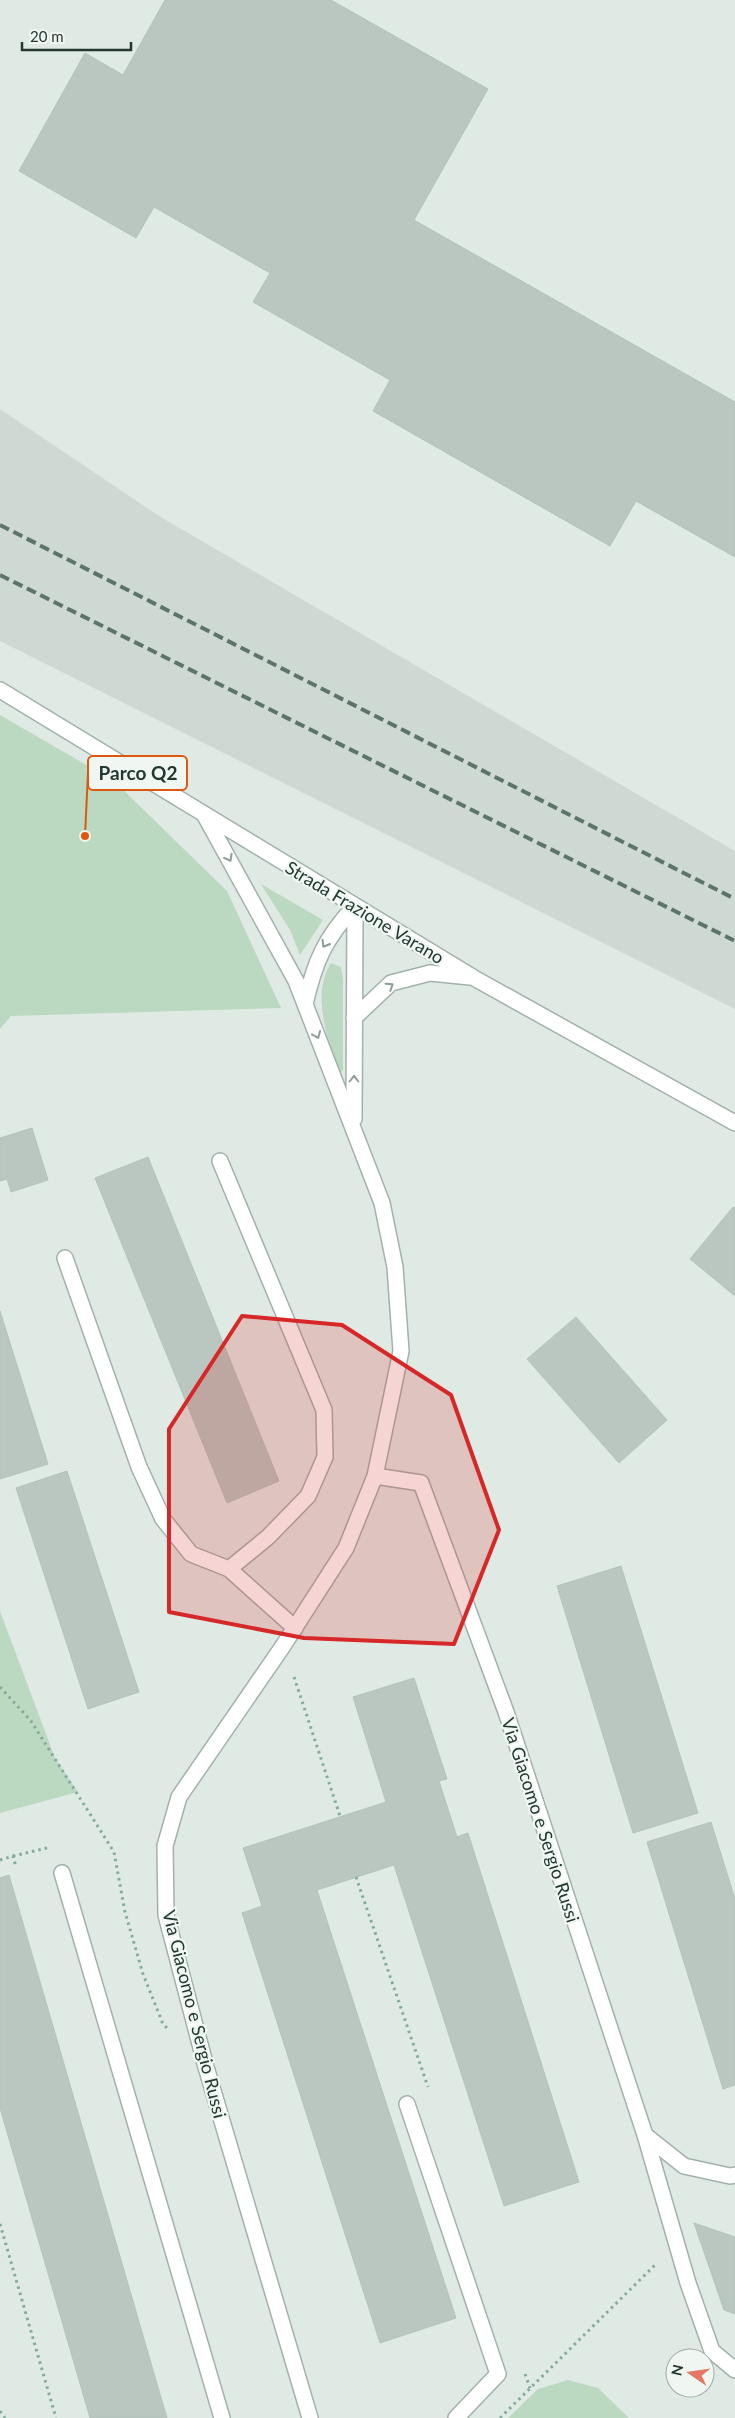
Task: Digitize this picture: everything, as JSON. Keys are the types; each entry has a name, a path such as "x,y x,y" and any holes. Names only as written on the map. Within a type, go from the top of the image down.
{"street":[{"name":"Strada Frazione Varano","path":"0,690 474,978 735,1123"},
{"name":"Via Giacomo e Sergio Russi","path":"205,816 296,981 382,1204 395,1268 401,1351 375,1476 346,1548 284,1646 179,1797 165,1846 166,1915 206,2067 310,2418"},
{"name":"Via Giacomo e Sergio Russi","path":"354,1128 355,906"},
{"path":"304,1004 311,977 324,944 355,906"},
{"path":"354,1018 391,983 430,973 474,978"},
{"path":"220,1161 324,1410 325,1457 308,1496 268,1537 229,1569"},
{"path":"65,1258 139,1467 163,1518 191,1554 229,1569 295,1628"},
{"name":"Via Giacomo e Sergio Russi","path":"375,1476 420,1483 506,1712 645,2135"},
{"path":"62,1874 222,2418"},
{"path":"407,2104 498,2374 456,2418"},
{"path":"645,2135 684,2166 730,2176 735,2175"},
{"path":"645,2135 678,2243 688,2283 712,2351 735,2370"}],"path":[{"path":"284,1646 340,1816"},
{"path":"0,1687 31,1721 114,1852 125,1912 143,1974 163,2024 169,2030"},
{"path":"0,1860 13,1856 16,1867"},
{"path":"0,2224 56,2418"},
{"path":"500,2418 678,2243"},
{"path":"0,2411 5,2418"}],"highlighted area":[{"path":"242,1316 342,1325 451,1395 499,1530 454,1644 304,1638 169,1612 169,1429"}],"shaded area":[{"path":"0,409 159,516 735,851 735,1009 0,641"}],"green space":[{"path":"0,715 114,781 227,891 281,1008 11,1016 0,1029"},
{"path":"261,884 323,920 300,955 290,930"},
{"path":"331,963 341,967 343,979 343,1070 339,1074 335,1068 323,1015 322,988 325,975"},
{"path":"0,1611 55,1758 78,1792 0,1813"},
{"path":"568,2380 598,2388 629,2418 508,2418 538,2389"}],"building":[{"path":"165,0 331,0 488,89 414,220 735,402 735,557 636,501 610,546 373,411 390,380 253,302 270,273 154,207 136,238 19,171 85,53 123,75"},
{"path":"32,1128 48,1180 11,1192 7,1179 0,1181 0,1138"},
{"path":"148,1157 279,1481 227,1503 95,1178"},
{"path":"733,1207 735,1208 735,1296 690,1259"},
{"path":"0,1311 48,1464 0,1479"},
{"path":"576,1317 667,1420 619,1463 527,1359"},
{"path":"67,1471 139,1692 88,1709 16,1488"},
{"path":"621,1566 698,1813 633,1833 557,1586"},
{"path":"414,1678 447,1779 439,1781 457,1837 468,1833 579,2182 504,2206 394,1865 317,1890 456,2318 380,2343 242,1913 262,1906 243,1848 386,1802 353,1697"},
{"path":"711,1822 735,1899 735,2085 723,2089 647,1842"},
{"path":"9,1875 167,2418 90,2418 0,2108 0,1878"},
{"path":"694,2223 735,2237 735,2314 724,2310"}],"railway":[{"path":"0,525 735,899"},
{"path":"0,575 735,941"}],"place":[{"name":"Parco Q2","path":"85,836"}]}
